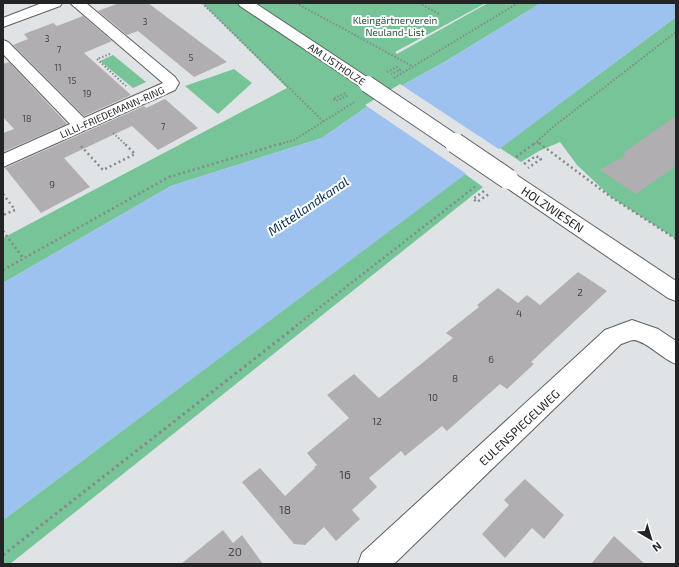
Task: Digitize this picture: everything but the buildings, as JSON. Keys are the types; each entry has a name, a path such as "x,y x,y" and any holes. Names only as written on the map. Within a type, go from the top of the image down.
{"street":[{"path":"3,24 55,3"},
{"name":"LILLI-FRIEDEMANN-RING","path":"3,161 169,87 171,83 77,3"},
{"name":"AM LISTHOLZE","path":"245,3 429,126"},
{"path":"3,45 74,129"},
{"name":"HOLZWIESEN","path":"429,126 676,292"},
{"name":"EULENSPIEGELWEG","path":"373,564 613,337 632,330 650,336 676,354"}],"path":[{"path":"202,3 287,87 324,121"},
{"path":"296,3 413,67"},
{"path":"419,3 439,14"},
{"path":"393,78 518,3"},
{"path":"514,159 676,32"},
{"path":"115,52 97,59 126,86"},
{"path":"382,74 396,67 400,70 388,75"},
{"path":"348,91 333,99 336,101 349,95"},
{"path":"3,270 169,177 294,140 357,101"},
{"path":"74,129 103,170 135,154 99,118"},
{"path":"537,142 612,197 676,240"},
{"path":"523,164 536,156 541,159 527,168"},
{"path":"3,555 479,183"},
{"path":"487,189 473,199 477,202 492,192"},
{"path":"3,194 15,210 3,215"},
{"path":"3,232 23,258"}],"green space":[{"name":"Kleingärtnerverein Neuland-List","path":"202,3 486,3 395,52 397,54 488,3 541,3 446,61 381,97 322,138 171,186 3,283 3,238 287,88"},
{"path":"676,17 676,239 611,197 577,165 560,142 539,151 521,162 500,148"},
{"path":"113,55 146,82 133,88 100,61"},
{"path":"234,69 252,83 218,114 185,86"},
{"path":"465,174 483,187 10,564 3,564 3,520"}],"water":[{"name":"Mittellandkanal","path":"541,3 676,3 676,17 3,520 3,283 171,186 322,138 381,97 446,61"}],"pier":[{"path":"400,84 500,150 468,175 365,105"}]}
